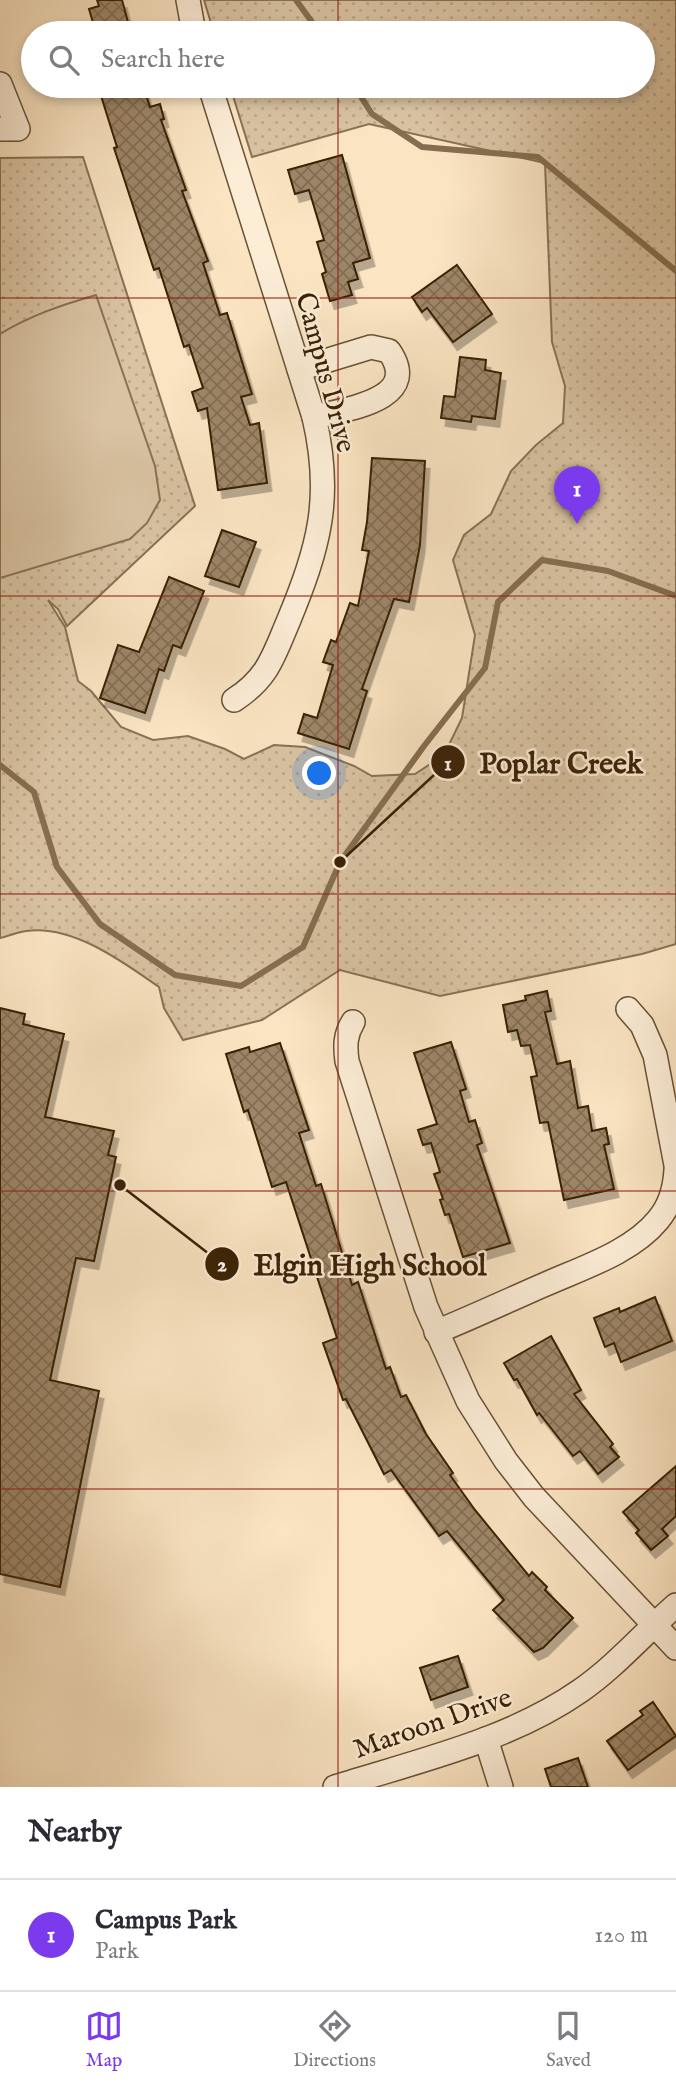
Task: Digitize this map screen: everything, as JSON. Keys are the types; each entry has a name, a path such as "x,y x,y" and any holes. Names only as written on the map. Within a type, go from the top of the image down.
{"street":[{"path":"188,0 192,21"},
{"path":"0,84 18,129 0,129"},
{"name":"Campus Drive","path":"214,98 322,450 323,481 318,537 306,577 262,678 234,700"},
{"path":"299,369 372,347 389,351 397,362 398,380 390,392 374,401 314,417"},
{"path":"628,1009 646,1032 655,1055 676,1165"},
{"path":"353,1022 346,1032 347,1061 436,1332 468,1401 506,1461 534,1497 676,1648"},
{"path":"436,1332 609,1256 638,1238 658,1221 669,1202 675,1185 676,1170"},
{"name":"Maroon Drive","path":"335,1787 486,1739 531,1719 580,1691 676,1605"},
{"path":"486,1739 501,1787"}],"shaded area":[{"path":"204,0 676,0 676,944 642,954 440,996 340,970 262,1020 183,1040 164,1008 159,987 113,956 79,939 43,930 0,938 0,158 83,157 195,506 67,626 58,609 48,600 65,627 78,681 91,691 121,727 153,740 188,736 244,759 274,745 305,747 372,776 415,774 444,755 462,718 475,635 453,560 464,535 491,514 511,471 536,445 563,423 565,386 552,342 545,163 369,124 252,157 234,98 655,98 655,21 210,21"},
{"path":"96,295 155,466 160,500 147,523 130,539 0,578 0,334 47,311"}],"building":[{"path":"97,0 122,0 128,21 92,21 89,9 99,6"},
{"path":"102,98 147,98 150,107 160,104 164,119 161,120 186,190 182,191 208,261 203,263 220,315 227,313 252,394 241,397 250,425 259,423 267,483 218,490 207,408 198,411 192,392 203,388 189,345 184,347 159,268 154,270 114,148 117,147"},
{"path":"342,155 370,258 353,263 358,279 348,282 352,295 330,301 322,274 326,272 317,242 324,240 309,190 295,194 288,170"},
{"path":"457,265 492,314 453,342 427,308 422,312 412,297"},
{"path":"460,357 486,360 485,370 501,373 495,419 472,416 471,422 441,418 444,396 455,397"},
{"path":"372,458 425,461 420,545 409,602 394,599 362,689 367,691 349,749 298,733 304,714 317,718 333,665 323,662 331,640 336,642 350,603 358,606 369,551 362,550"},
{"path":"222,530 256,542 239,587 205,576"},
{"path":"169,577 204,591 181,648 173,645 164,671 159,669 145,713 100,698 118,645 139,652"},
{"path":"547,991 551,1011 545,1012 557,1064 570,1061 578,1108 588,1106 592,1131 606,1128 609,1144 604,1145 614,1189 564,1200 548,1122 540,1123 531,1077 537,1076 530,1045 521,1046 517,1030 508,1032 503,1005 526,1000 525,996"},
{"path":"0,1008 25,1014 23,1024 64,1034 45,1117 114,1131 108,1155 116,1157 94,1261 76,1258 50,1380 99,1391 60,1587 0,1574"},
{"path":"451,1042 466,1089 460,1091 469,1122 475,1120 482,1143 477,1145 510,1243 463,1257 449,1214 445,1215 440,1200 443,1199 434,1174 440,1172 431,1143 423,1145 418,1130 437,1124 414,1053"},
{"path":"280,1043 309,1130 299,1133 316,1186 321,1184 352,1285 358,1282 386,1369 390,1367 401,1397 406,1395 426,1434 453,1473 450,1475 475,1510 529,1576 532,1572 547,1587 545,1590 573,1618 543,1648 534,1652 493,1610 504,1600 447,1531 439,1536 391,1470 384,1474 346,1399 343,1400 323,1343 337,1338 286,1182 272,1187 248,1110 244,1112 226,1054 249,1047 250,1052"},
{"path":"655,1297 672,1341 621,1362 614,1343 605,1347 594,1318 619,1308 620,1312"},
{"path":"551,1336 581,1390 574,1394 613,1444 610,1447 619,1457 598,1474 580,1451 573,1456 539,1413 537,1415 517,1379 514,1380 504,1363"},
{"path":"676,1466 676,1516 662,1529 668,1536 651,1550 636,1533 639,1530 623,1512"},
{"path":"458,1656 468,1687 431,1700 420,1668"},
{"path":"653,1702 676,1736 628,1770 607,1741 643,1715 640,1711"},
{"path":"578,1758 588,1787 551,1787 545,1769"}],"waterway":[{"path":"296,0 311,21"},
{"path":"362,98 372,114 422,147 538,157 676,271"},
{"path":"0,765 34,792 57,867 100,924 175,975 241,986 303,947 340,862 424,746 485,668 498,602 542,560 608,571 676,596"}],"place":[{"name":"Campus Park","path":"577,524"},
{"name":"Poplar Creek","path":"340,862"},
{"name":"Elgin High School","path":"120,1185"}]}
